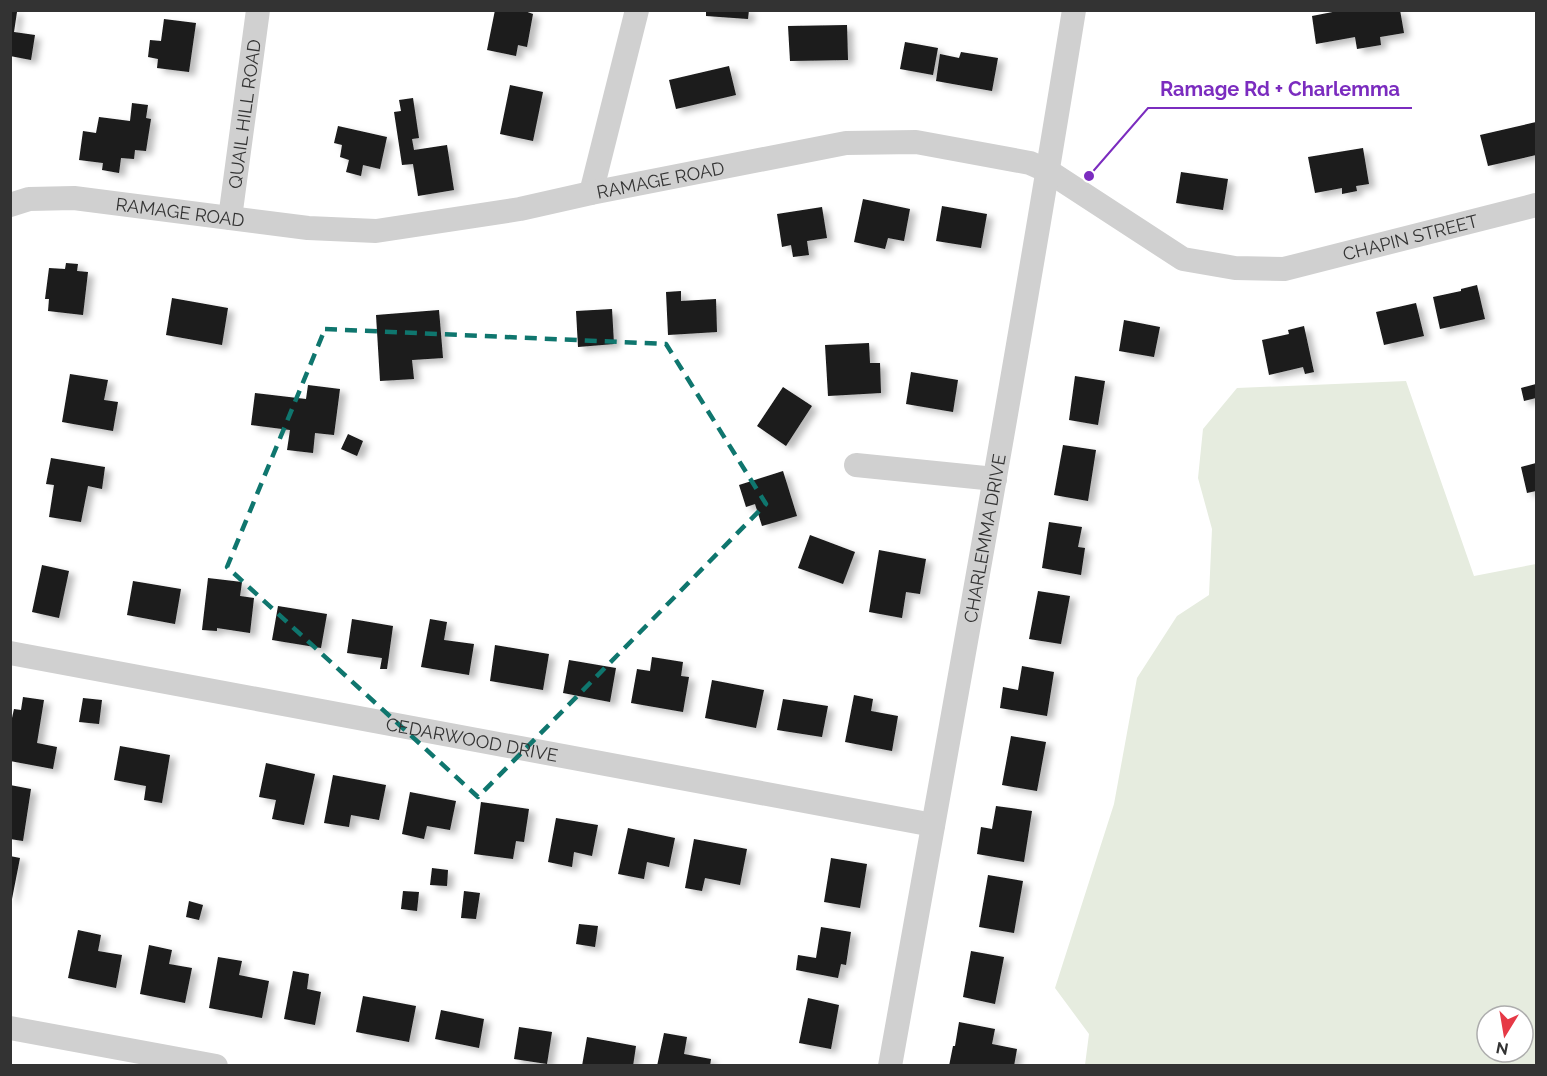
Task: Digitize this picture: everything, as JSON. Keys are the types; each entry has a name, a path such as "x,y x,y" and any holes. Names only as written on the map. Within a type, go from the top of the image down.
{"street":[{"name":"QUAIL HILL ROAD","path":"230,218 258,10"},
{"path":"591,193 636,10"},
{"name":"CHARLEMMA DRIVE","path":"890,1065 995,479 1074,10"},
{"name":"RAMAGE ROAD","path":"10,206 29,199 74,198 308,228 376,231 520,209 846,143 916,142 1030,163 1048,171 1183,259 1235,268 1284,269"},
{"name":"CHAPIN STREET","path":"1284,269 1536,205"},
{"path":"856,465 995,479"},
{"name":"CEDARWOOD DRIVE","path":"10,653 933,825"},
{"path":"10,1028 216,1065"}],"highlighted area":[{"path":"325,329 666,344 766,504 478,797 227,567"}],"shaded area":[{"path":"1406,381 1474,576 1536,564 1536,1065 1085,1065 1089,1034 1055,988 1114,804 1137,678 1177,616 1209,595 1212,529 1198,478 1203,429 1237,388"}],"building":[{"path":"495,10 522,10 533,14 527,47 518,45 516,56 487,50"},
{"path":"706,10 749,10 748,19 706,16"},
{"path":"1343,10 1400,10 1404,33 1380,37 1381,45 1357,49 1355,37 1316,44 1312,16"},
{"path":"10,11 17,12 14,32 35,35 31,60 10,56"},
{"path":"164,19 196,23 189,72 157,68 158,59 148,57 150,40 161,41"},
{"path":"847,25 848,60 790,61 788,26"},
{"path":"905,42 938,48 933,75 900,69"},
{"path":"961,52 998,58 992,91 936,81 940,54 959,58"},
{"path":"729,66 736,95 676,109 669,80"},
{"path":"510,85 543,92 533,141 500,134"},
{"path":"413,98 419,138 412,139 414,150 447,145 454,190 418,196 413,164 402,165 394,112 401,111 399,100"},
{"path":"132,103 148,105 146,118 151,119 146,151 135,150 134,159 121,158 119,173 102,170 103,163 79,160 83,131 96,133 99,117 130,121"},
{"path":"1536,122 1536,155 1488,166 1480,135"},
{"path":"338,126 387,137 380,169 363,165 361,176 346,172 349,160 340,157 342,145 334,143"},
{"path":"1363,148 1369,184 1356,186 1357,191 1342,194 1342,188 1315,193 1308,157"},
{"path":"1181,172 1228,179 1223,210 1176,203"},
{"path":"863,199 910,209 904,241 888,238 885,249 854,242"},
{"path":"942,206 987,214 981,248 936,241"},
{"path":"822,207 827,238 807,241 809,255 793,257 791,245 782,247 777,214"},
{"path":"66,263 78,264 77,271 88,272 83,315 48,311 49,299 45,299 49,268 65,269"},
{"path":"1477,285 1485,319 1440,329 1433,297"},
{"path":"681,291 681,301 716,299 717,332 668,335 666,292"},
{"path":"172,298 228,308 222,345 166,335"},
{"path":"1416,303 1424,336 1384,345 1376,312"},
{"path":"612,309 614,344 578,347 576,311"},
{"path":"439,310 443,358 412,360 414,379 380,381 376,315"},
{"path":"1124,320 1160,327 1154,357 1119,351"},
{"path":"1304,326 1314,372 1305,374 1303,367 1269,375 1262,340 1289,334 1288,330"},
{"path":"869,343 870,363 880,363 881,393 828,396 825,345"},
{"path":"911,372 958,380 953,412 906,404"},
{"path":"70,374 108,380 104,400 118,402 113,431 62,422"},
{"path":"1075,376 1105,381 1098,425 1069,420"},
{"path":"1536,384 1536,398 1524,401 1521,388"},
{"path":"308,385 340,389 334,435 315,433 313,453 287,450 290,430 251,425 255,393 306,399"},
{"path":"783,387 812,406 786,446 757,426"},
{"path":"348,434 363,441 357,456 341,449"},
{"path":"1063,445 1096,450 1088,501 1054,495"},
{"path":"51,458 105,467 102,489 88,486 81,522 49,517 54,485 46,484"},
{"path":"1536,463 1536,491 1527,493 1521,467"},
{"path":"783,471 797,516 762,526 755,504 746,507 739,485"},
{"path":"1049,522 1082,527 1078,547 1085,548 1081,575 1042,568"},
{"path":"810,535 855,552 843,584 798,568"},
{"path":"879,550 926,559 920,594 906,592 902,618 869,612"},
{"path":"42,565 69,571 59,618 32,612"},
{"path":"208,578 242,582 240,596 254,598 250,633 217,628 217,631 202,630"},
{"path":"133,581 181,589 175,624 127,615"},
{"path":"1038,591 1070,596 1061,644 1029,639"},
{"path":"278,606 327,614 321,648 272,640"},
{"path":"352,619 393,626 387,669 380,669 382,658 347,653"},
{"path":"430,619 447,622 444,640 474,644 469,675 421,667"},
{"path":"495,645 549,654 543,690 490,681"},
{"path":"652,657 683,662 681,676 689,677 683,712 631,703 637,669 650,671"},
{"path":"569,660 616,668 610,702 563,693"},
{"path":"1022,666 1054,672 1047,716 1000,708 1003,687 1018,690"},
{"path":"712,680 764,690 756,728 705,718"},
{"path":"854,695 873,699 871,711 898,716 892,751 845,742"},
{"path":"23,697 44,700 37,743 57,747 53,769 10,761 10,727 14,709 21,710"},
{"path":"83,698 102,700 99,724 79,722"},
{"path":"783,699 828,706 822,737 777,730"},
{"path":"1011,736 1046,742 1037,791 1002,785"},
{"path":"120,746 170,755 162,803 144,800 146,786 114,780"},
{"path":"266,763 315,774 304,825 272,819 276,800 259,797"},
{"path":"333,775 386,785 379,820 351,815 349,827 324,823"},
{"path":"10,785 31,789 23,841 10,839"},
{"path":"410,792 456,801 450,830 427,826 424,839 402,834"},
{"path":"481,802 529,809 524,842 516,841 513,859 474,854"},
{"path":"996,806 1032,811 1024,862 977,854 981,827 992,829"},
{"path":"556,818 598,825 592,856 574,852 572,867 548,862"},
{"path":"628,828 675,838 669,867 647,862 644,879 618,874"},
{"path":"694,839 747,849 740,885 705,878 702,891 685,888"},
{"path":"10,856 20,858 12,899 10,899"},
{"path":"831,858 867,864 860,908 824,902"},
{"path":"432,868 448,870 447,886 430,885"},
{"path":"988,875 1023,881 1014,933 979,927"},
{"path":"403,891 419,892 417,911 401,909"},
{"path":"464,891 480,893 476,919 461,918"},
{"path":"189,901 203,905 199,920 186,917"},
{"path":"579,924 598,926 595,947 576,944"},
{"path":"821,927 851,932 846,965 841,964 838,978 796,970 798,955 816,958"},
{"path":"78,930 101,935 98,951 122,955 116,988 68,978"},
{"path":"149,945 172,950 169,964 192,968 185,1003 140,994"},
{"path":"971,951 1004,957 995,1004 963,997"},
{"path":"218,957 242,961 239,975 269,981 262,1018 209,1008"},
{"path":"293,971 309,974 307,989 321,992 315,1025 284,1019"},
{"path":"363,996 416,1006 409,1042 356,1032"},
{"path":"808,998 839,1005 831,1049 799,1043"},
{"path":"441,1010 484,1019 479,1048 435,1039"},
{"path":"959,1022 995,1029 992,1044 1017,1049 1014,1066 949,1066"},
{"path":"519,1027 552,1032 547,1064 514,1059"},
{"path":"664,1033 687,1037 684,1054 711,1059 710,1066 657,1066"},
{"path":"587,1037 636,1046 633,1066 582,1066"}],"place":[{"name":"Ramage Rd + Charlemma","path":"1089,176"}]}
